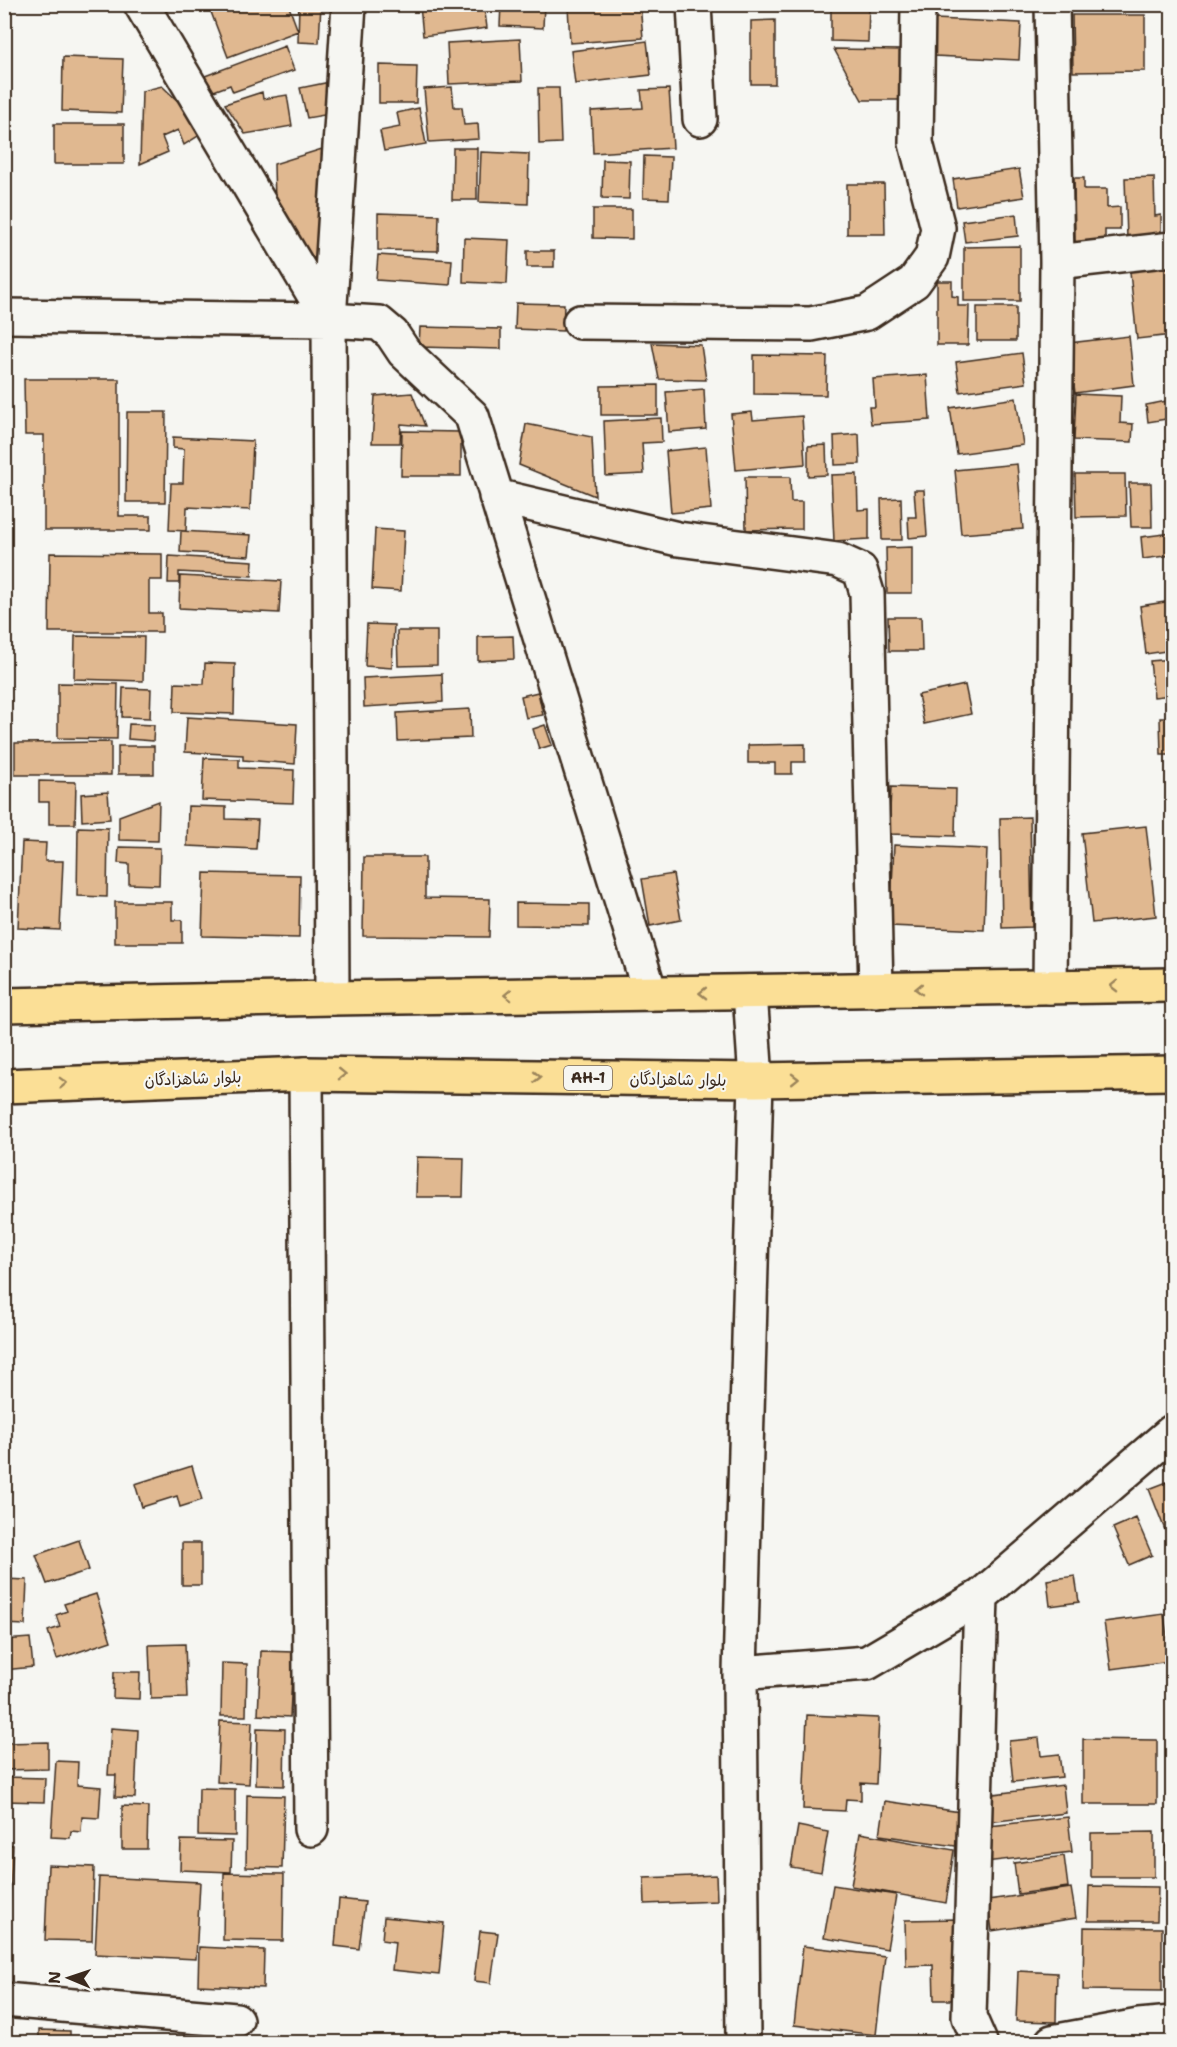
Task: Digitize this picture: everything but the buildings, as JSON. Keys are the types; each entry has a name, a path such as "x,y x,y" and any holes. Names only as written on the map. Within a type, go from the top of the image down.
{"main road":[{"path":"4,1005 1173,985"},
{"name":"بلوار شاهزادگان","path":"4,1086 306,1074 756,1080 1173,1073"}],"street":[{"path":"141,4 329,320"},
{"path":"332,998 329,320 350,4"},
{"path":"694,4 700,118"},
{"path":"580,322 811,324 867,313 914,282 932,257 938,228 916,143 918,4"},
{"path":"1050,987 1057,262 1052,4"},
{"path":"1057,262 1173,249"},
{"path":"4,316 329,320 379,323 392,334 404,352 472,416 650,993"},
{"path":"496,496 678,539 838,560 860,570 867,593 876,990"},
{"path":"743,2043 740,1673 756,1080 750,992"},
{"path":"306,1074 311,1829"},
{"path":"740,1673 867,1663 981,1596 1173,1432"},
{"path":"980,2043 969,2017 981,1596"},
{"path":"4,2000 236,2020"},
{"path":"1052,2043 1139,2026 1173,2023"}]}
